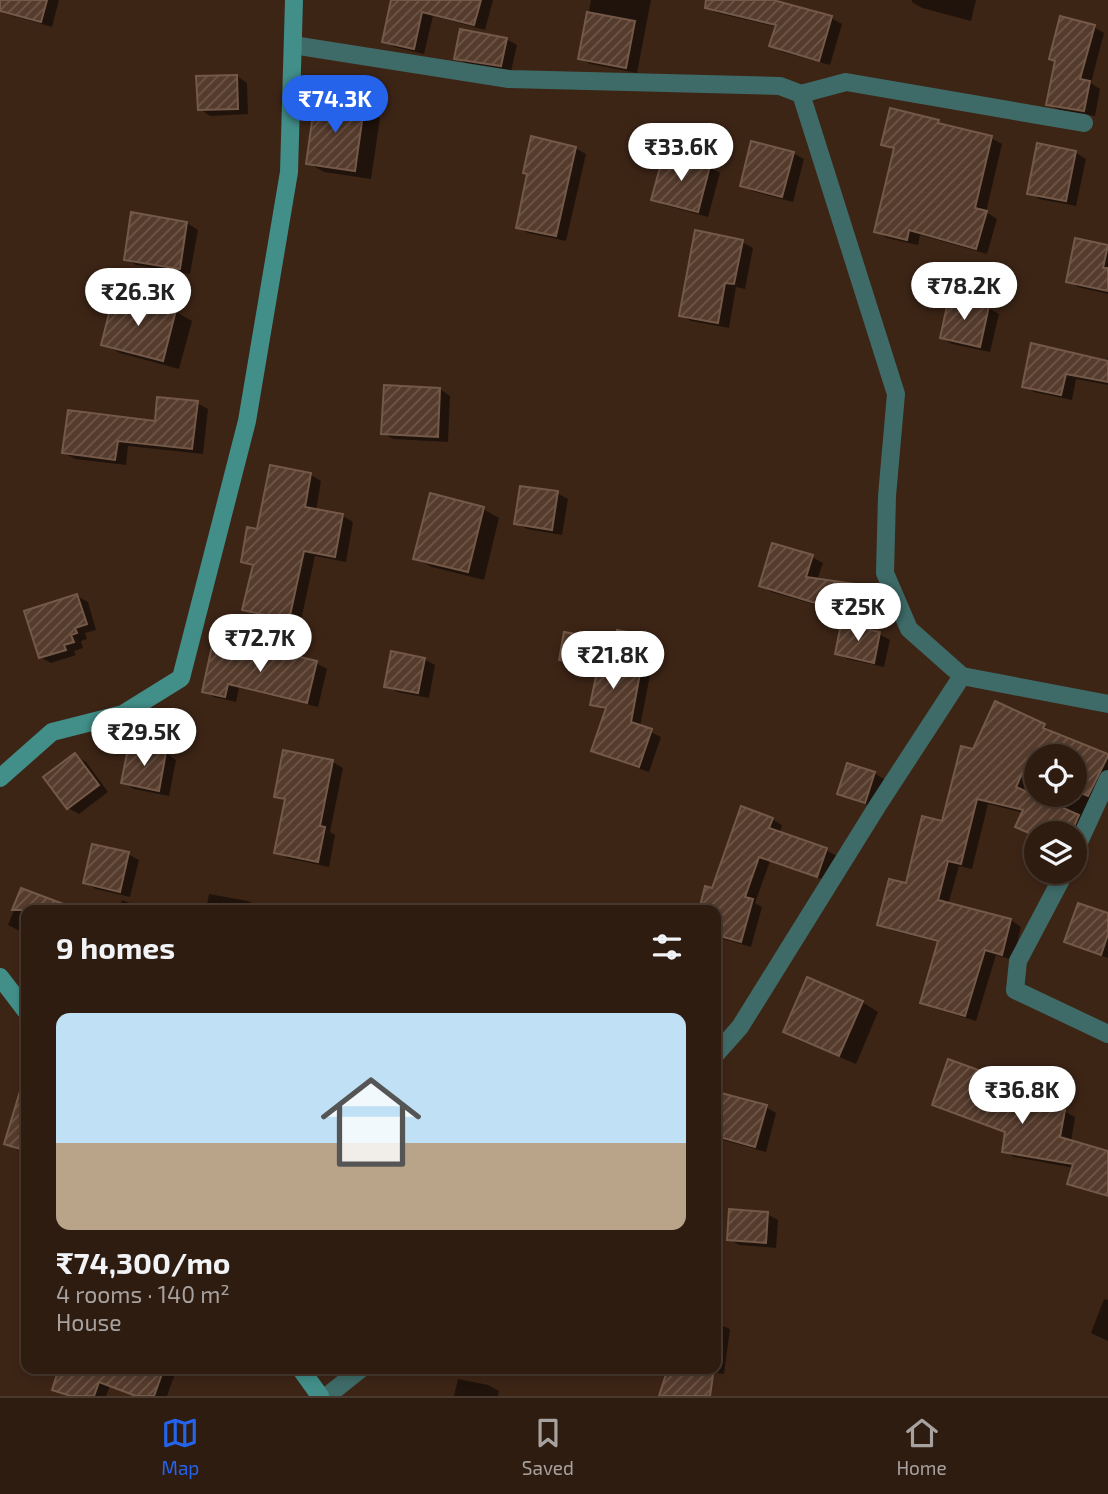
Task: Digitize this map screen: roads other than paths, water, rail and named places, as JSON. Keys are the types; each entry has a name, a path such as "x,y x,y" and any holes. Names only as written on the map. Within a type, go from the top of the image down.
{"main road":[{"path":"0,778 52,732 123,714 180,678 247,421 289,172 294,0"},
{"path":"0,977 21,1004"},
{"path":"304,1374 320,1396"}],"street":[{"path":"293,44 509,79 780,86 801,94 846,82 1084,123"},
{"path":"801,94 896,394 887,496 885,573 909,629 962,676 1108,704"},
{"path":"721,1048 740,1027 962,676"},
{"path":"1087,825 1108,779"},
{"path":"1059,884 1018,961 1015,990 1108,1034"},
{"path":"327,1396 354,1374"}]}
